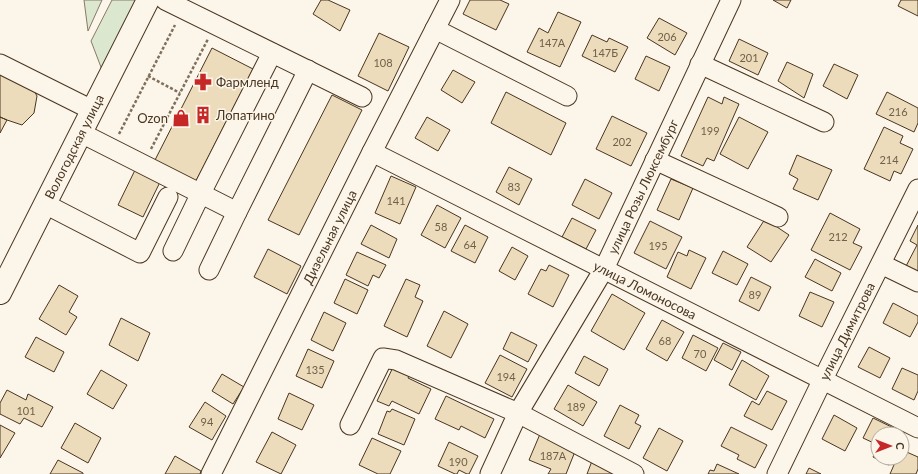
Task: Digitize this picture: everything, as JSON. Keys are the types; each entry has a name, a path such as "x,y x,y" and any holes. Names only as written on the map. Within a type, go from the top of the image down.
{"main road":[{"name":"Вологодская улица","path":"0,293 148,0"}],"street":[{"path":"165,0 362,97"},
{"name":"Дизельная улица","path":"211,474 372,152 450,0"},
{"name":"улица Розы Люксембург","path":"490,474 518,413 604,269 731,0"},
{"path":"435,28 567,96"},
{"path":"173,251 272,53"},
{"path":"0,64 92,110"},
{"path":"700,64 824,122"},
{"path":"209,270 308,70"},
{"path":"81,133 237,212"},
{"name":"улица Ломоносова","path":"372,152 918,428"},
{"path":"655,160 778,217"},
{"name":"улица Димитрова","path":"777,474 918,189"},
{"path":"45,204 140,253 168,197"},
{"path":"881,264 918,282"},
{"path":"350,425 383,358 396,360 518,413 634,474"}],"path":[{"path":"111,148 183,9"},
{"path":"143,165 215,25"},
{"path":"148,76 180,93"}],"green space":[{"path":"84,0 102,0 88,31"},
{"path":"112,0 143,0 104,75 91,41"}],"building":[{"path":"321,0 328,0 350,10 340,31 313,14"},
{"path":"470,0 500,0 509,4 496,30 463,14"},
{"path":"773,0 791,0 787,8"},
{"path":"901,0 918,0 918,16 898,6"},
{"path":"558,12 581,22 560,67 527,52 539,28 548,33"},
{"path":"659,18 687,33 675,55 647,38"},
{"path":"379,33 409,47 388,91 358,76"},
{"path":"592,35 607,42 609,38 628,47 615,72 582,56"},
{"path":"739,39 768,53 758,75 729,61"},
{"name":"Лопатино","path":"212,48 253,69 195,183 154,162"},
{"path":"646,56 670,67 659,91 635,79"},
{"path":"787,62 813,74 804,98 778,81"},
{"path":"834,64 858,75 847,99 823,86"},
{"path":"453,70 475,82 462,103 441,90"},
{"path":"0,71 32,87 37,96 34,113 22,125 0,117"},
{"path":"506,92 566,123 551,155 491,123"},
{"path":"887,92 918,108 918,123 914,132 876,114"},
{"path":"332,95 362,110 299,235 268,220"},
{"path":"708,97 722,104 724,97 739,104 714,161 707,158 703,166 681,156"},
{"path":"612,116 647,133 631,166 596,149"},
{"path":"0,117 7,120 0,133"},
{"path":"427,117 450,130 438,151 415,138"},
{"path":"739,117 768,132 748,169 720,154"},
{"path":"884,127 903,136 900,143 913,149 901,174 894,171 890,181 864,169"},
{"path":"797,155 832,170 818,200 793,189 798,179 789,174"},
{"path":"509,167 532,179 519,205 496,192"},
{"path":"136,168 161,180 143,217 118,205"},
{"path":"391,176 416,187 400,224 375,213"},
{"path":"585,179 612,193 599,219 572,205"},
{"path":"671,179 693,188 679,220 657,210"},
{"path":"437,205 461,218 445,248 421,235"},
{"path":"830,213 860,229 853,243 862,247 850,270 811,250"},
{"path":"572,218 596,230 586,249 562,237"},
{"path":"765,219 789,235 771,262 747,247"},
{"path":"650,221 682,237 666,269 634,253"},
{"path":"371,225 397,239 389,258 361,244"},
{"path":"465,225 488,237 475,263 451,251"},
{"path":"918,225 918,277 904,270 917,245 910,241"},
{"path":"512,247 528,256 515,280 499,271"},
{"path":"268,249 301,266 287,294 254,277"},
{"path":"689,250 706,258 691,289 667,277 678,252 687,256"},
{"path":"723,251 748,264 737,285 712,273"},
{"path":"357,252 386,265 379,278 373,275 368,286 346,275"},
{"path":"815,259 841,273 832,291 805,277"},
{"path":"549,265 569,275 553,307 528,294 541,269 546,271"},
{"path":"751,277 771,287 759,311 739,301"},
{"path":"345,279 368,290 357,314 334,303"},
{"path":"406,279 420,285 415,297 423,301 407,337 384,326"},
{"path":"59,285 78,296 69,312 77,317 66,335 39,319"},
{"path":"810,292 834,302 822,327 799,316"},
{"path":"612,294 645,313 624,350 591,331"},
{"path":"893,303 918,316 918,322 910,337 883,323"},
{"path":"444,311 468,324 451,358 427,346"},
{"path":"324,312 346,323 333,351 311,340"},
{"path":"121,318 150,333 138,361 109,345"},
{"path":"662,320 684,332 667,361 646,349"},
{"path":"511,332 537,345 528,362 503,349"},
{"path":"693,335 718,348 706,371 682,358"},
{"path":"36,337 64,352 54,372 25,357"},
{"path":"723,343 741,352 732,370 714,360"},
{"path":"869,347 890,358 880,378 858,367"},
{"path":"308,349 334,361 322,388 296,376"},
{"path":"500,355 527,369 512,397 485,383"},
{"path":"584,356 608,369 599,386 575,373"},
{"path":"742,360 769,376 756,400 729,385"},
{"path":"394,365 410,373 408,378 431,389 419,414 392,401 389,406 377,401"},
{"path":"902,368 918,375 918,391 914,400 892,389"},
{"path":"101,370 127,385 113,409 87,394"},
{"path":"222,374 244,387 233,404 212,391"},
{"path":"568,385 597,402 583,426 554,409"},
{"path":"7,390 26,400 28,394 53,407 42,427 24,418 20,424 0,414 0,403"},
{"path":"767,391 787,401 772,430 744,416 752,401 759,405"},
{"path":"289,393 314,405 302,430 278,419"},
{"path":"446,396 494,419 485,438 461,426 459,430 435,419"},
{"path":"205,402 226,416 212,440 189,427"},
{"path":"620,405 639,415 635,423 641,426 629,449 604,436"},
{"path":"392,409 415,419 404,445 378,434 387,411 390,412"},
{"path":"834,415 857,428 845,451 822,439"},
{"path":"873,418 890,426 870,426 870,441 863,438"},
{"path":"75,423 101,438 88,463 61,448"},
{"path":"0,425 15,433 0,458"},
{"path":"731,427 767,445 755,468 737,459 739,455 721,446"},
{"path":"659,428 683,441 667,471 643,458"},
{"path":"272,432 296,445 281,474 256,462"},
{"path":"540,434 576,449 566,474 548,474 551,469 529,460"},
{"path":"372,438 401,451 390,474 378,474 359,465"},
{"path":"449,442 478,456 469,474 459,470 457,474 455,474 438,466"},
{"path":"910,454 918,457 918,469 916,474 890,474 894,466 910,466"},
{"path":"175,456 201,471 200,474 165,474"},
{"path":"58,460 83,473 83,474 50,474"},
{"path":"592,461 615,474 587,474"},
{"path":"717,464 739,474 708,474 710,470 714,471"},
{"path":"809,468 821,474 806,474"}],"place":[{"name":"Фармленд","path":"203,82"},
{"name":"Лопатино","path":"203,115"},
{"name":"Ozon","path":"181,118"}]}
